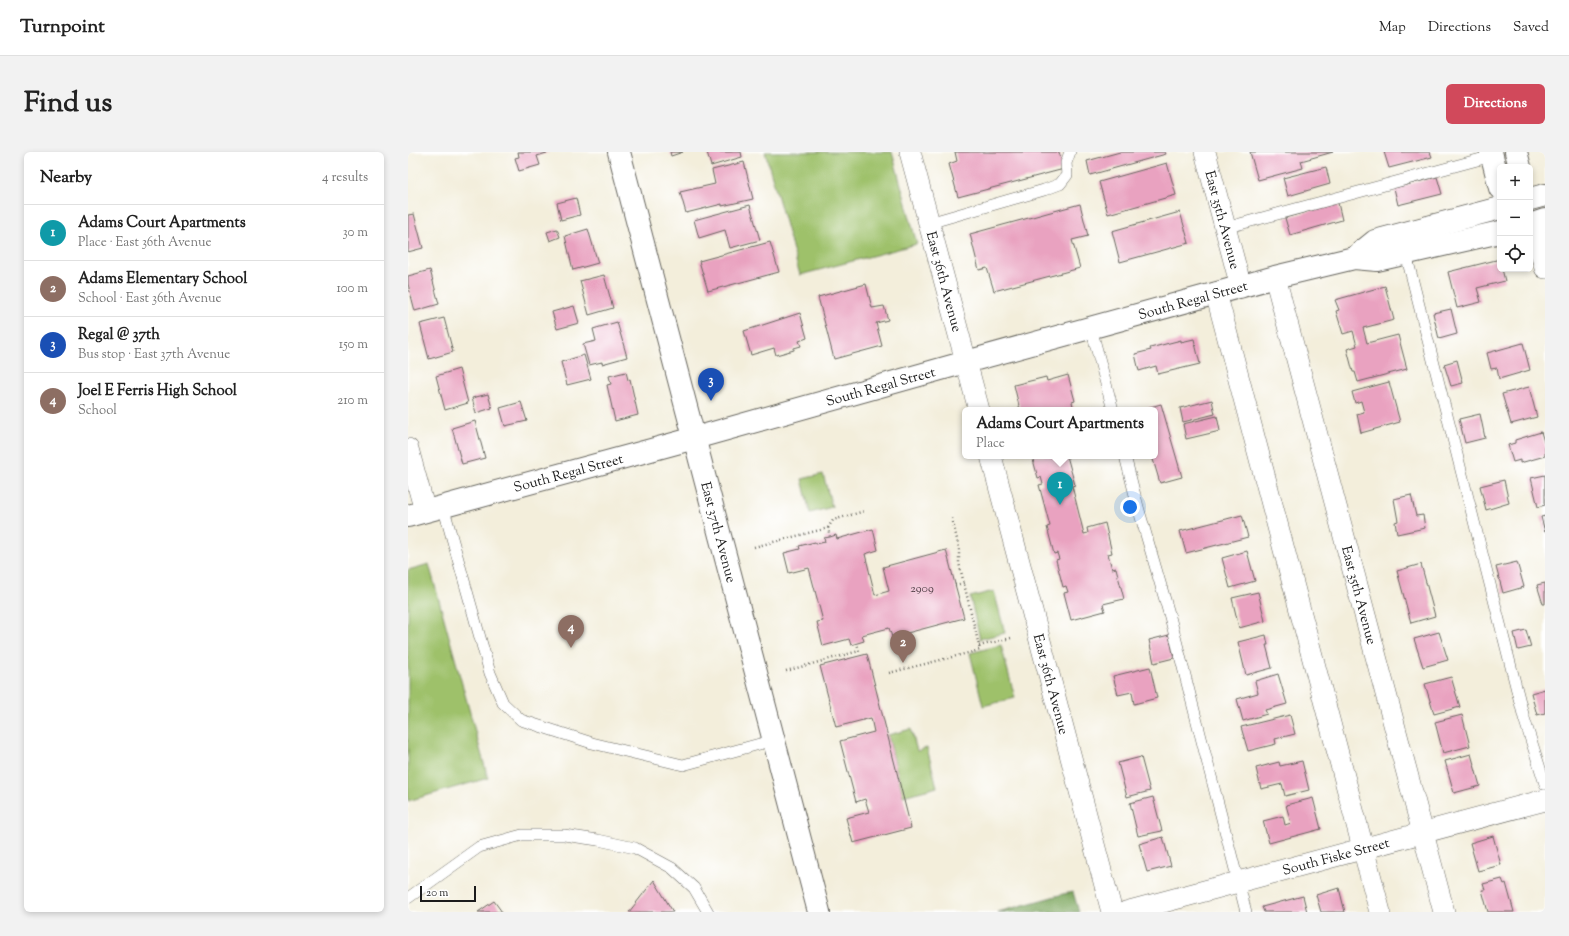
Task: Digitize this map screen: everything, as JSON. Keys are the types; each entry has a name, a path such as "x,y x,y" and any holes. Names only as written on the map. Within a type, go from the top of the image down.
{"main road":[{"name":"East 37th Avenue","path":"618,152 695,438 819,912"},
{"path":"1516,152 1519,164"},
{"path":"1491,154 1497,177"},
{"path":"1533,198 1545,195"},
{"name":"South Regal Street","path":"1354,258 1375,240 1497,209"},
{"name":"South Regal Street","path":"425,511 695,438 1216,293 1354,258 1378,260 1497,233"}],"street":[{"name":"East 36th Avenue","path":"910,152 978,407"},
{"name":"East 35th Avenue","path":"1205,152 1241,287"},
{"path":"1537,220 1545,268"},
{"name":"East 35th Avenue","path":"1275,278 1444,912"},
{"path":"1216,293 1380,912"},
{"path":"408,449 425,511"},
{"name":"East 36th Avenue","path":"992,459 1112,912"},
{"name":"South Fiske Street","path":"1126,912 1545,800"}],"lane":[{"path":"929,223 1060,184 1067,174 1066,163 1070,152"},
{"path":"1225,228 1491,154"},
{"path":"1406,254 1524,718 1545,784"},
{"path":"1091,328 1112,407"},
{"path":"1125,459 1170,617 1246,912"},
{"path":"425,511 503,703 521,720 592,743 683,765 774,740"},
{"path":"408,898 479,847 522,835 564,835 598,840 635,848 672,868 694,888 708,912"}],"path":[{"path":"754,548 828,528 833,520 865,511"},
{"path":"889,673 980,650 959,564 959,548 952,518"},
{"path":"828,528 830,537"},
{"path":"955,585 964,583"},
{"path":"979,646 1011,638"},
{"path":"786,671 859,651 857,643"}],"green space":[{"path":"765,152 892,152 917,244 800,275"},
{"path":"823,474 832,507 810,513 802,479"},
{"path":"429,564 488,778 408,801 408,570"},
{"path":"994,591 1005,633 980,639 970,597"},
{"path":"1001,645 1015,698 983,706 970,653"},
{"path":"911,729 917,751 927,748 937,787 903,796 888,735"},
{"path":"1073,892 1079,912 998,912 1063,894"}],"building":[{"path":"518,152 550,152 537,156 540,165 519,171 515,158 519,157"},
{"path":"670,152 683,152 671,156"},
{"path":"707,152 741,152 742,157 711,166"},
{"path":"955,152 1059,152 1064,169 958,197 949,164 957,161"},
{"path":"1120,152 1165,152 1166,154 1090,175 1087,161"},
{"path":"1250,152 1333,152 1301,161 1303,168 1258,180"},
{"path":"1384,152 1430,152 1432,157 1389,168"},
{"path":"744,162 753,199 722,206 722,204 686,213 680,192 715,184 712,170"},
{"path":"1167,163 1176,195 1108,214 1099,182"},
{"path":"1326,167 1330,184 1288,196 1283,178"},
{"path":"1437,177 1442,194 1398,205 1394,188"},
{"path":"576,198 580,215 561,220 557,203"},
{"path":"1338,203 1342,220 1290,235 1285,218"},
{"path":"1080,204 1088,236 1072,240 1080,268 994,291 987,268 979,270 970,234"},
{"path":"750,205 760,240 730,248 725,230 699,238 694,220"},
{"path":"1180,212 1189,243 1120,262 1112,231"},
{"path":"414,214 423,248 408,252 408,215"},
{"path":"557,229 560,237 550,241 547,232"},
{"path":"588,229 598,263 573,270 565,236"},
{"path":"770,242 779,272 708,291 699,261"},
{"path":"1497,260 1497,272 1503,272 1505,281 1477,288 1481,302 1457,308 1448,272"},
{"path":"430,270 439,304 415,311 408,284 408,276"},
{"path":"604,275 613,308 589,315 580,281"},
{"path":"866,284 872,308 884,306 888,320 876,323 882,346 834,359 818,297"},
{"path":"1385,286 1394,320 1363,328 1367,343 1398,335 1407,369 1358,382 1355,372 1353,372 1347,349 1357,346 1353,331 1343,334 1336,311 1339,310 1335,300"},
{"path":"574,306 579,323 557,329 552,312"},
{"path":"1451,309 1457,334 1439,339 1433,313"},
{"path":"800,313 807,338 799,341 801,346 794,348 794,350 776,355 774,348 751,355 744,331"},
{"path":"444,318 453,352 429,359 420,324"},
{"path":"617,322 627,357 602,364 602,362 589,365 583,344 596,341 593,329"},
{"path":"1194,339 1200,364 1158,374 1156,366 1139,371 1135,354 1151,350 1150,348 1181,340 1181,342"},
{"path":"1523,343 1530,370 1499,379 1497,368 1491,369 1487,353"},
{"path":"584,355 591,379 567,385 561,362"},
{"path":"1457,360 1463,383 1451,386 1444,364"},
{"path":"459,369 468,403 445,410 436,376"},
{"path":"626,372 628,380 630,379 638,415 615,421 607,385 611,384 609,376"},
{"path":"1068,375 1075,401 1072,402 1073,407 1019,407 1014,385 1046,377 1047,381"},
{"path":"1389,382 1400,422 1361,433 1357,414 1364,412 1361,401 1355,403 1352,392"},
{"path":"1529,387 1537,417 1511,424 1502,394"},
{"path":"488,394 492,408 476,413 472,398"},
{"path":"1212,400 1215,414 1183,422 1180,408"},
{"path":"521,402 527,421 505,426 500,408"},
{"path":"1161,404 1182,477 1160,483 1153,459 1158,459 1158,407 1150,407"},
{"path":"1480,414 1485,438 1465,443 1459,419"},
{"path":"1217,416 1220,431 1186,439 1183,424"},
{"path":"475,421 485,458 462,464 452,428"},
{"path":"1541,432 1545,445 1545,456 1520,463 1520,460 1513,462 1508,445 1515,443 1515,440"},
{"path":"1033,459 1068,459 1075,485 1072,486 1084,534 1088,533 1087,528 1105,523 1112,553 1108,554 1112,569 1116,568 1124,599 1103,604 1105,611 1071,620 1064,593 1068,592 1066,586 1063,587 1056,560 1059,559 1057,553 1054,554 1047,527 1050,526 1039,485 1043,484 1041,477 1038,478"},
{"path":"1545,475 1545,505 1538,507 1531,478"},
{"path":"1504,480 1509,503 1486,510 1480,486"},
{"path":"1411,495 1416,516 1423,515 1425,528 1397,534 1395,522 1398,521 1394,499"},
{"path":"1242,515 1248,537 1186,553 1180,531"},
{"path":"1545,516 1545,532 1541,517"},
{"path":"873,529 878,550 865,554 875,595 889,591 883,567 946,550 964,618 892,637 889,628 862,635 864,641 851,645 849,639 823,646 817,622 823,621 809,568 789,573 784,553 800,549 799,546 815,542 816,544 825,542 824,538 836,535 837,539"},
{"path":"1247,551 1255,581 1230,588 1222,558"},
{"path":"1517,562 1524,587 1503,593 1496,567"},
{"path":"1421,564 1435,616 1411,623 1397,571"},
{"path":"1545,583 1545,604 1543,604 1537,585"},
{"path":"1258,592 1265,621 1239,628 1232,598"},
{"path":"1526,630 1531,647 1518,650 1514,633"},
{"path":"1439,632 1448,660 1423,667 1414,639"},
{"path":"1169,635 1174,658 1154,663 1149,640"},
{"path":"1266,635 1268,645 1266,645 1272,668 1246,675 1238,642"},
{"path":"867,654 911,828 853,843 846,818 869,812 865,799 856,802 840,741 874,732 871,718 836,727 820,666"},
{"path":"1150,667 1157,698 1134,704 1132,692 1118,695 1113,676"},
{"path":"1278,674 1287,704 1265,710 1267,714 1243,721 1237,699 1258,693 1255,681"},
{"path":"1451,677 1460,707 1434,714 1425,684"},
{"path":"1545,689 1545,713 1537,715 1531,693"},
{"path":"1290,715 1295,734 1275,739 1276,744 1248,751 1241,727"},
{"path":"1462,715 1470,746 1443,753 1435,722"},
{"path":"1471,754 1480,786 1454,793 1445,761"},
{"path":"1141,757 1150,791 1127,797 1118,763"},
{"path":"1302,761 1309,790 1285,796 1282,784 1261,789 1256,768 1279,762 1280,766"},
{"path":"1153,797 1162,831 1138,836 1130,803"},
{"path":"1313,798 1321,829 1269,843 1263,821 1283,816 1285,825 1291,823 1286,805"},
{"path":"1493,836 1501,865 1478,871 1470,843"},
{"path":"1163,837 1171,866 1147,872 1139,844"},
{"path":"1502,879 1504,884 1506,883 1514,912 1488,912 1482,890 1485,890 1483,884"},
{"path":"654,880 673,912 629,912"},
{"path":"1339,888 1345,912 1321,912 1316,895"},
{"path":"1303,896 1307,912 1264,912 1262,907"},
{"path":"494,901 502,912 478,912"}],"place":[{"name":"Regal @ 37th","path":"711,401"},
{"name":"Adams Court Apartments","path":"1060,505"},
{"name":"Joel E Ferris High School","path":"571,648"},
{"name":"Adams Elementary School","path":"903,663"}]}
